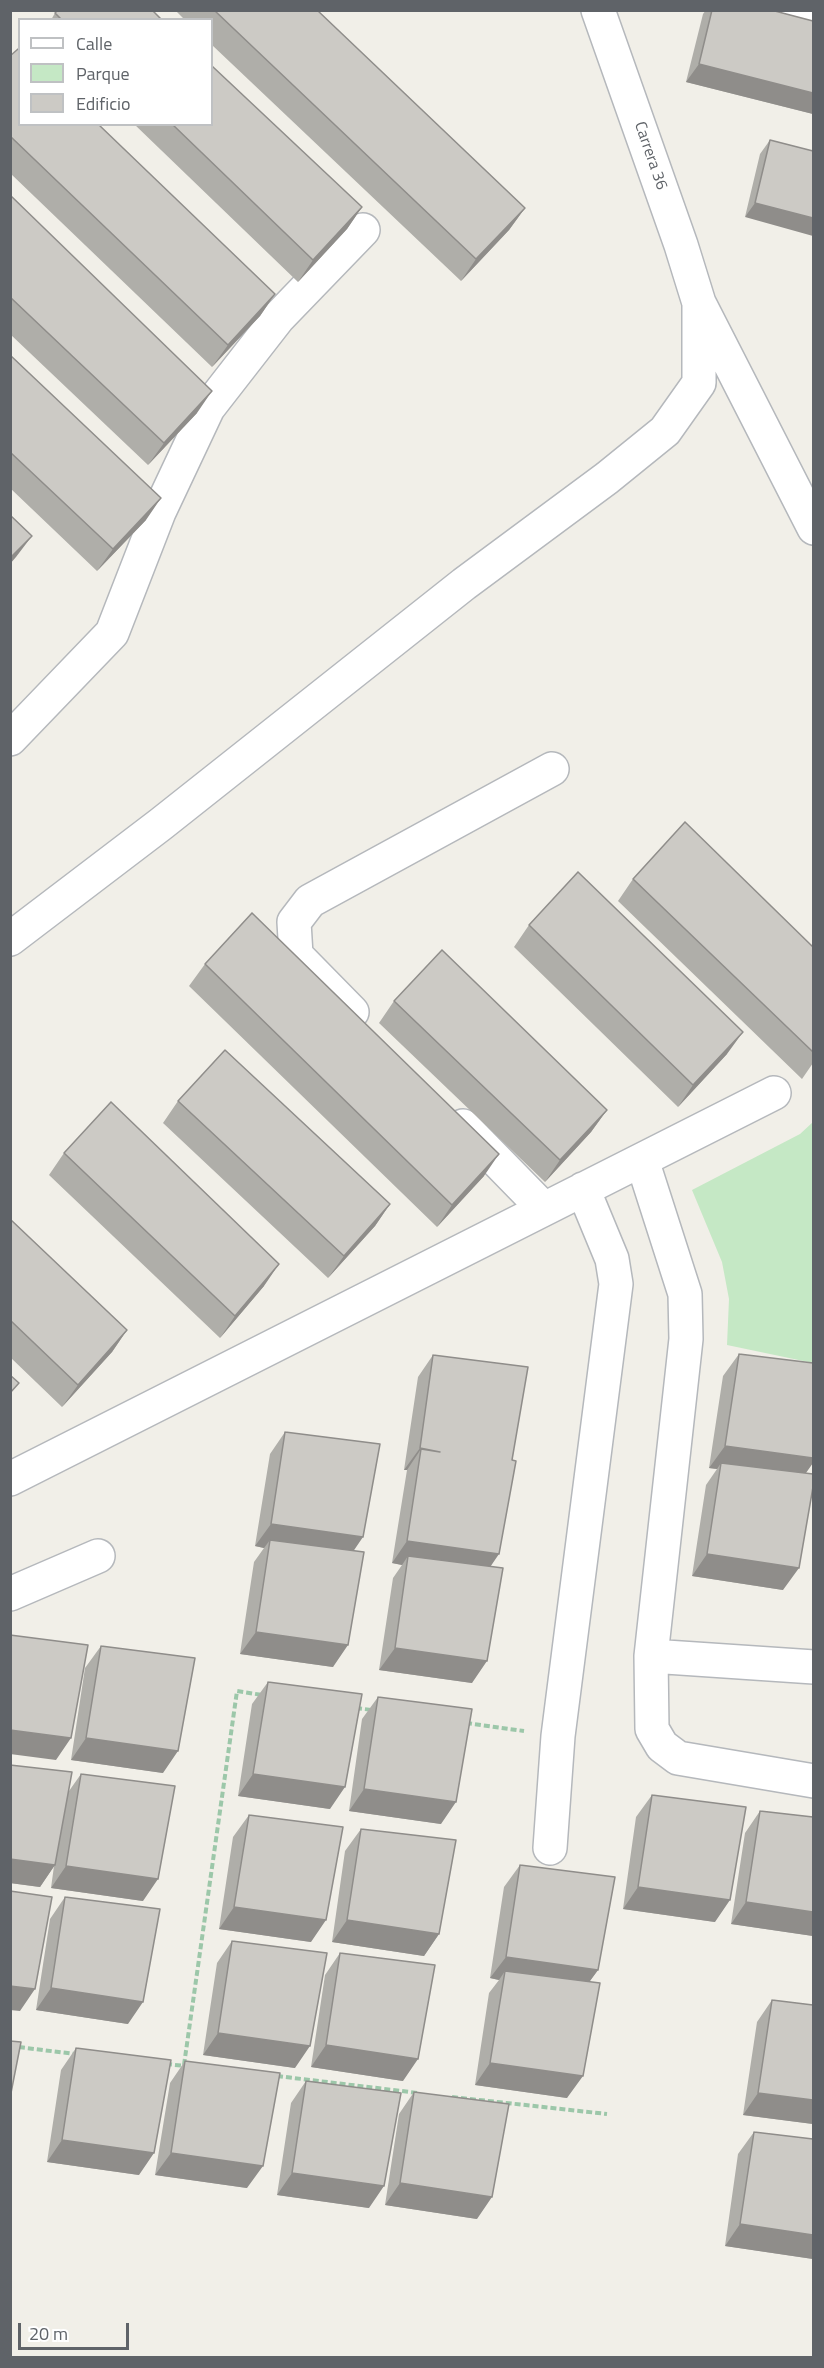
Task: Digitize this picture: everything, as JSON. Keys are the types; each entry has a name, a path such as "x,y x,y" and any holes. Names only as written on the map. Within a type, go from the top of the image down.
{"street":[{"name":"Carrera 36","path":"598,10 681,245 699,303"},
{"path":"768,10 813,20"},
{"path":"10,739 112,633 159,512 208,408 278,318 363,230"},
{"path":"699,303 813,528"},
{"path":"10,939 161,824 464,584 607,478 664,431 699,382 699,303"},
{"path":"371,1031 296,955 294,922 310,901 552,769"},
{"path":"10,1479 774,1093"},
{"path":"445,1107 544,1209"},
{"path":"642,1160 685,1294 686,1328 651,1656 652,1729 662,1746 678,1758 813,1781"},
{"path":"550,1848 558,1736 616,1284 612,1259 583,1189"},
{"path":"10,1594 98,1556"},
{"path":"651,1656 813,1667"}],"path":[{"path":"184,2066 237,1691 271,1696"},
{"path":"352,1707 375,1710"},
{"path":"455,1722 558,1736"},
{"path":"10,2046 80,2054"},
{"path":"161,2063 196,2067"},
{"path":"266,2075 419,2093"},
{"path":"443,2096 607,2114"}],"green space":[{"path":"813,1122 813,1363 727,1345 729,1299 722,1262 692,1190 800,1134"}],"building":[{"path":"58,10 152,10 160,18 60,18 55,13"},
{"path":"214,10 317,10 525,208 476,259"},
{"path":"712,10 771,10 813,21 813,93 699,64"},
{"path":"18,49 18,126 100,126 275,294 228,345 10,136 10,56"},
{"path":"213,67 362,207 313,260 174,126 213,126"},
{"path":"770,140 813,151 813,218 755,203"},
{"path":"10,195 212,391 164,443 10,297"},
{"path":"10,355 161,498 113,549 10,452"},
{"path":"10,515 32,536 10,558"},
{"path":"685,822 813,947 813,1052 633,879"},
{"path":"578,872 743,1032 693,1085 529,925"},
{"path":"252,913 499,1154 452,1205 205,964"},
{"path":"442,950 607,1110 560,1160 394,1001"},
{"path":"225,1050 390,1204 344,1256 178,1101"},
{"path":"111,1102 279,1264 235,1316 64,1153"},
{"path":"10,1219 127,1330 78,1385 10,1320"},
{"path":"739,1354 813,1363 813,1458 725,1446"},
{"path":"433,1355 528,1367 512,1460 516,1461 499,1554 407,1541 421,1449 440,1452 420,1448"},
{"path":"10,1375 19,1383 10,1393"},
{"path":"285,1432 380,1444 363,1537 271,1524"},
{"path":"721,1463 813,1474 813,1487 799,1568 707,1554"},
{"path":"270,1540 364,1552 348,1645 256,1632"},
{"path":"408,1556 503,1568 487,1661 395,1648"},
{"path":"10,1635 88,1645 71,1738 10,1730"},
{"path":"101,1646 195,1658 178,1751 86,1738"},
{"path":"268,1682 362,1694 345,1787 253,1774"},
{"path":"378,1697 472,1709 456,1802 364,1789"},
{"path":"10,1765 72,1772 55,1865 10,1859"},
{"path":"81,1774 175,1786 158,1879 66,1866"},
{"path":"652,1795 746,1807 730,1900 638,1887"},
{"path":"760,1811 813,1817 813,1912 746,1902"},
{"path":"249,1815 343,1827 326,1920 234,1907"},
{"path":"361,1829 456,1840 439,1934 347,1920"},
{"path":"520,1865 615,1877 598,1970 506,1957"},
{"path":"10,1891 52,1897 35,1989 10,1986"},
{"path":"65,1897 160,1909 143,2002 51,1988"},
{"path":"232,1941 327,1953 310,2046 218,2033"},
{"path":"340,1953 435,1965 418,2059 326,2045"},
{"path":"505,1971 600,1983 583,2076 490,2063"},
{"path":"772,2000 813,2005 813,2100 758,2093"},
{"path":"10,2041 21,2042 10,2098"},
{"path":"76,2048 171,2060 154,2153 62,2140"},
{"path":"185,2061 280,2073 263,2166 171,2153"},
{"path":"306,2081 401,2093 384,2186 292,2173"},
{"path":"414,2092 509,2104 492,2197 400,2183"},
{"path":"754,2132 813,2139 813,2235 740,2224"}]}
